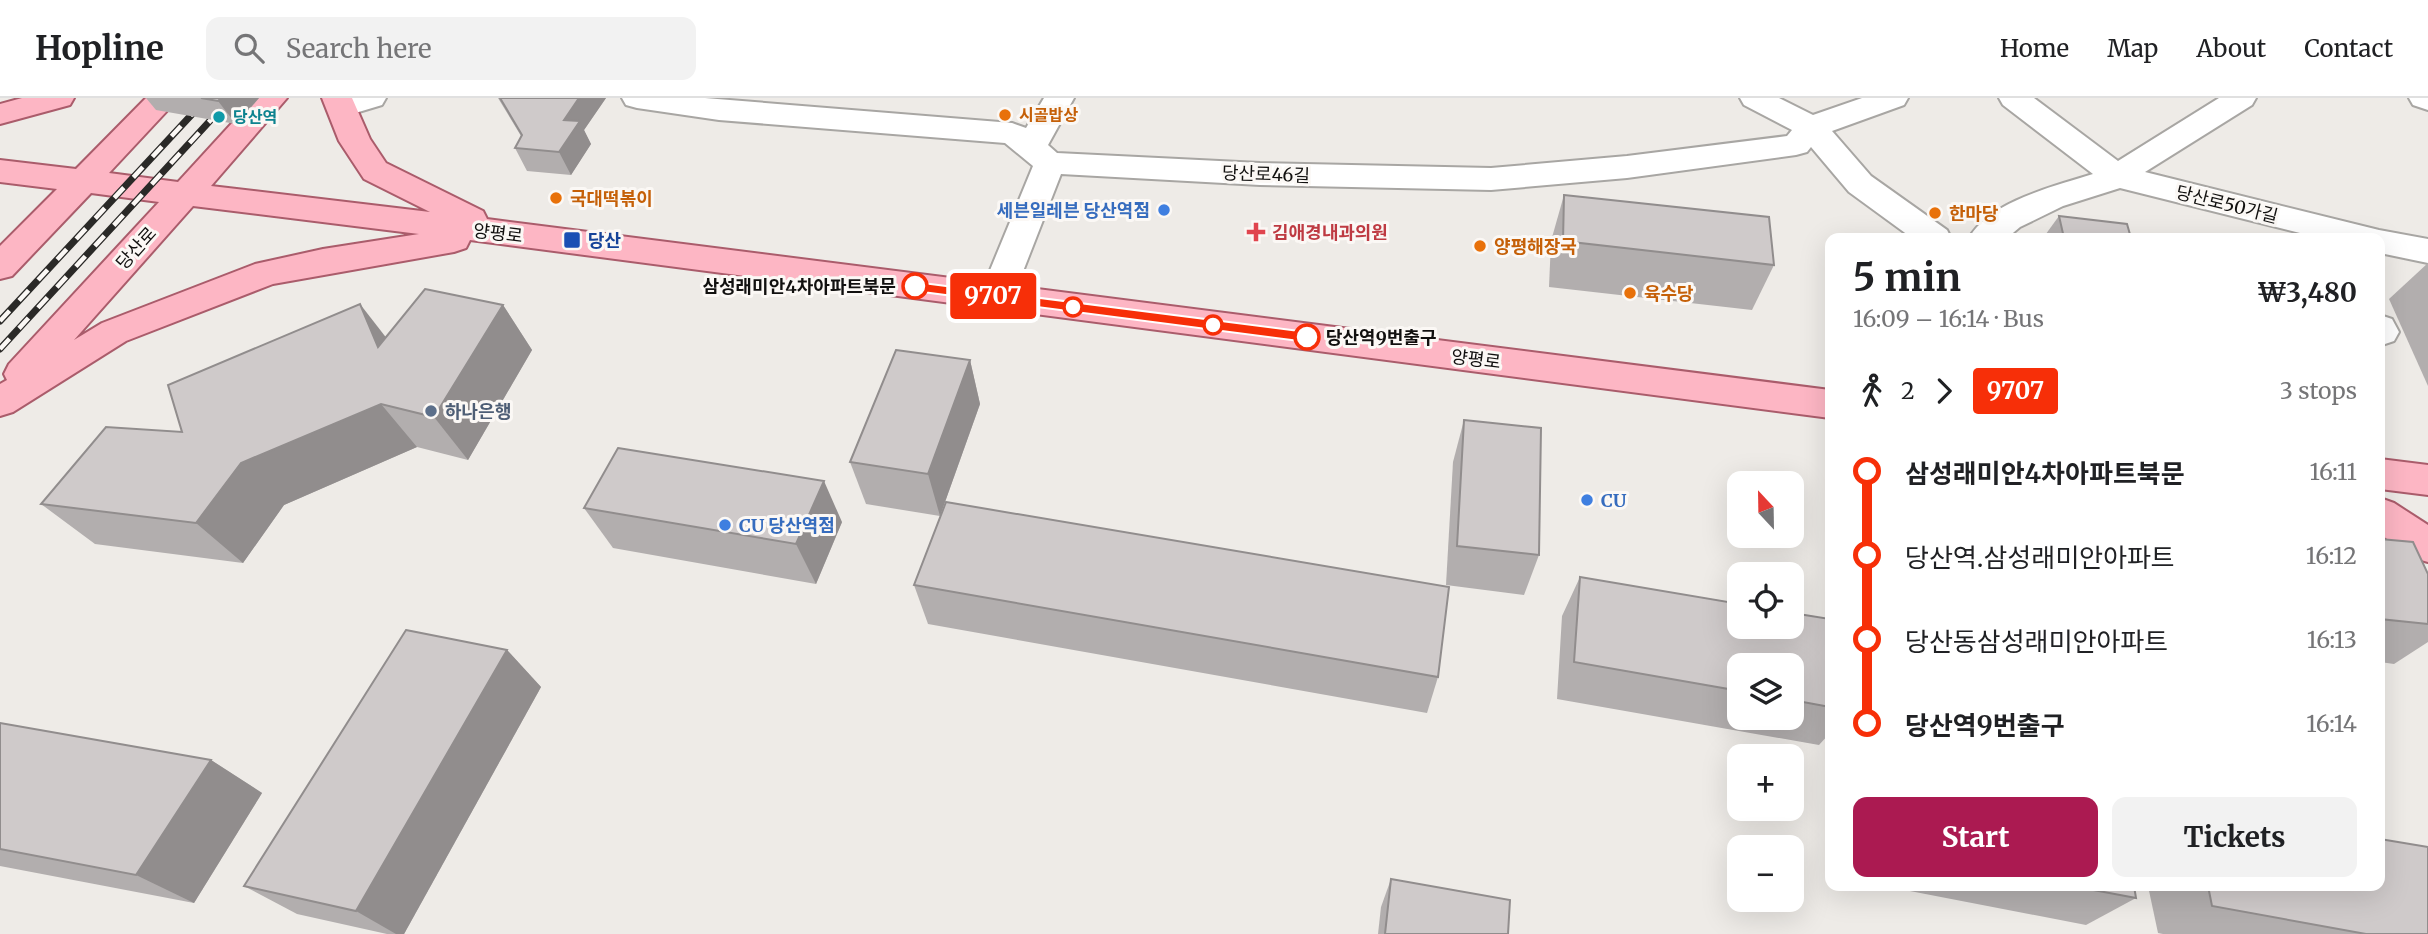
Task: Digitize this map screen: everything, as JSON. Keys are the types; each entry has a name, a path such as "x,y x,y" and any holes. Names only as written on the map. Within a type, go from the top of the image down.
{"main road":[{"path":"0,114 59,98"},
{"path":"0,267 164,98"},
{"name":"당산로","path":"0,400 272,98"},
{"path":"350,101 355,141 374,171 498,233"},
{"name":"양평로","path":"0,171 1825,403"},
{"path":"0,400 114,332 268,273 323,261 498,233"},
{"path":"2385,475 2428,480"},
{"path":"2385,517 2428,546"}],"street":[{"name":"당산로46길","path":"637,98 719,110 1012,133 1041,154 1260,174 1491,179 1628,167 1796,145 1811,127 1893,98"},
{"path":"996,297 1059,98"},
{"path":"2014,98 2119,177"},
{"path":"1991,233 2008,219 2053,198 2119,177 2136,163 2241,98"},
{"path":"1759,99 1811,127 1860,184 1928,233"},
{"name":"당산로50가길","path":"2119,177 2332,233"},
{"path":"2385,242 2428,251"}],"building":[{"path":"500,98 579,98 564,120 580,121 559,152 515,148 522,135"},
{"path":"1564,195 1769,217 1774,265 1563,241"},
{"path":"2059,216 2127,224 2130,233 2063,233"},
{"path":"425,289 503,305 434,417 381,404 241,463 196,523 41,504 106,427 182,432 168,385 360,304 378,347"},
{"path":"896,350 970,360 928,474 850,462"},
{"path":"1464,420 1541,428 1539,555 1457,546"},
{"path":"618,448 824,481 796,544 584,508"},
{"path":"946,502 1449,587 1438,677 914,585"},
{"path":"2385,539 2413,542 2428,574 2428,624 2385,620"},
{"path":"1580,577 1727,602 1727,639 1804,639 1804,615 1825,618 1825,706 1804,702 1804,653 1727,653 1727,689 1574,662"},
{"path":"406,630 507,650 356,911 244,886"},
{"path":"0,723 211,760 136,875 0,849"},
{"path":"2385,840 2428,847 2428,934 2366,934 2212,906 2209,891 2385,891"},
{"path":"1391,879 1510,900 1508,934 1385,934"},
{"path":"2099,891 2135,891 2136,898"}],"railway":[{"path":"0,321 207,98"},
{"path":"0,349 231,98"}],"bus line":[{"name":"9707","path":"915,286 1307,337"}],"place":[{"name":"시골밥상","path":"1005,115"},
{"name":"당산역","path":"219,117"},
{"name":"국대떡볶이","path":"556,198"},
{"name":"세븐일레븐 당산역점","path":"1164,210"},
{"name":"한마당","path":"1935,213"},
{"name":"김애경내과의원","path":"1256,232"},
{"name":"당산","path":"572,240"},
{"name":"양평해장국","path":"1480,246"},
{"name":"삼성래미안4차아파트북문","path":"915,286"},
{"name":"육수당","path":"1630,293"},
{"name":"당산역9번출구","path":"1307,337"},
{"name":"하나은행","path":"431,411"},
{"name":"CU","path":"1587,500"},
{"name":"CU 당산역점","path":"725,525"}]}
